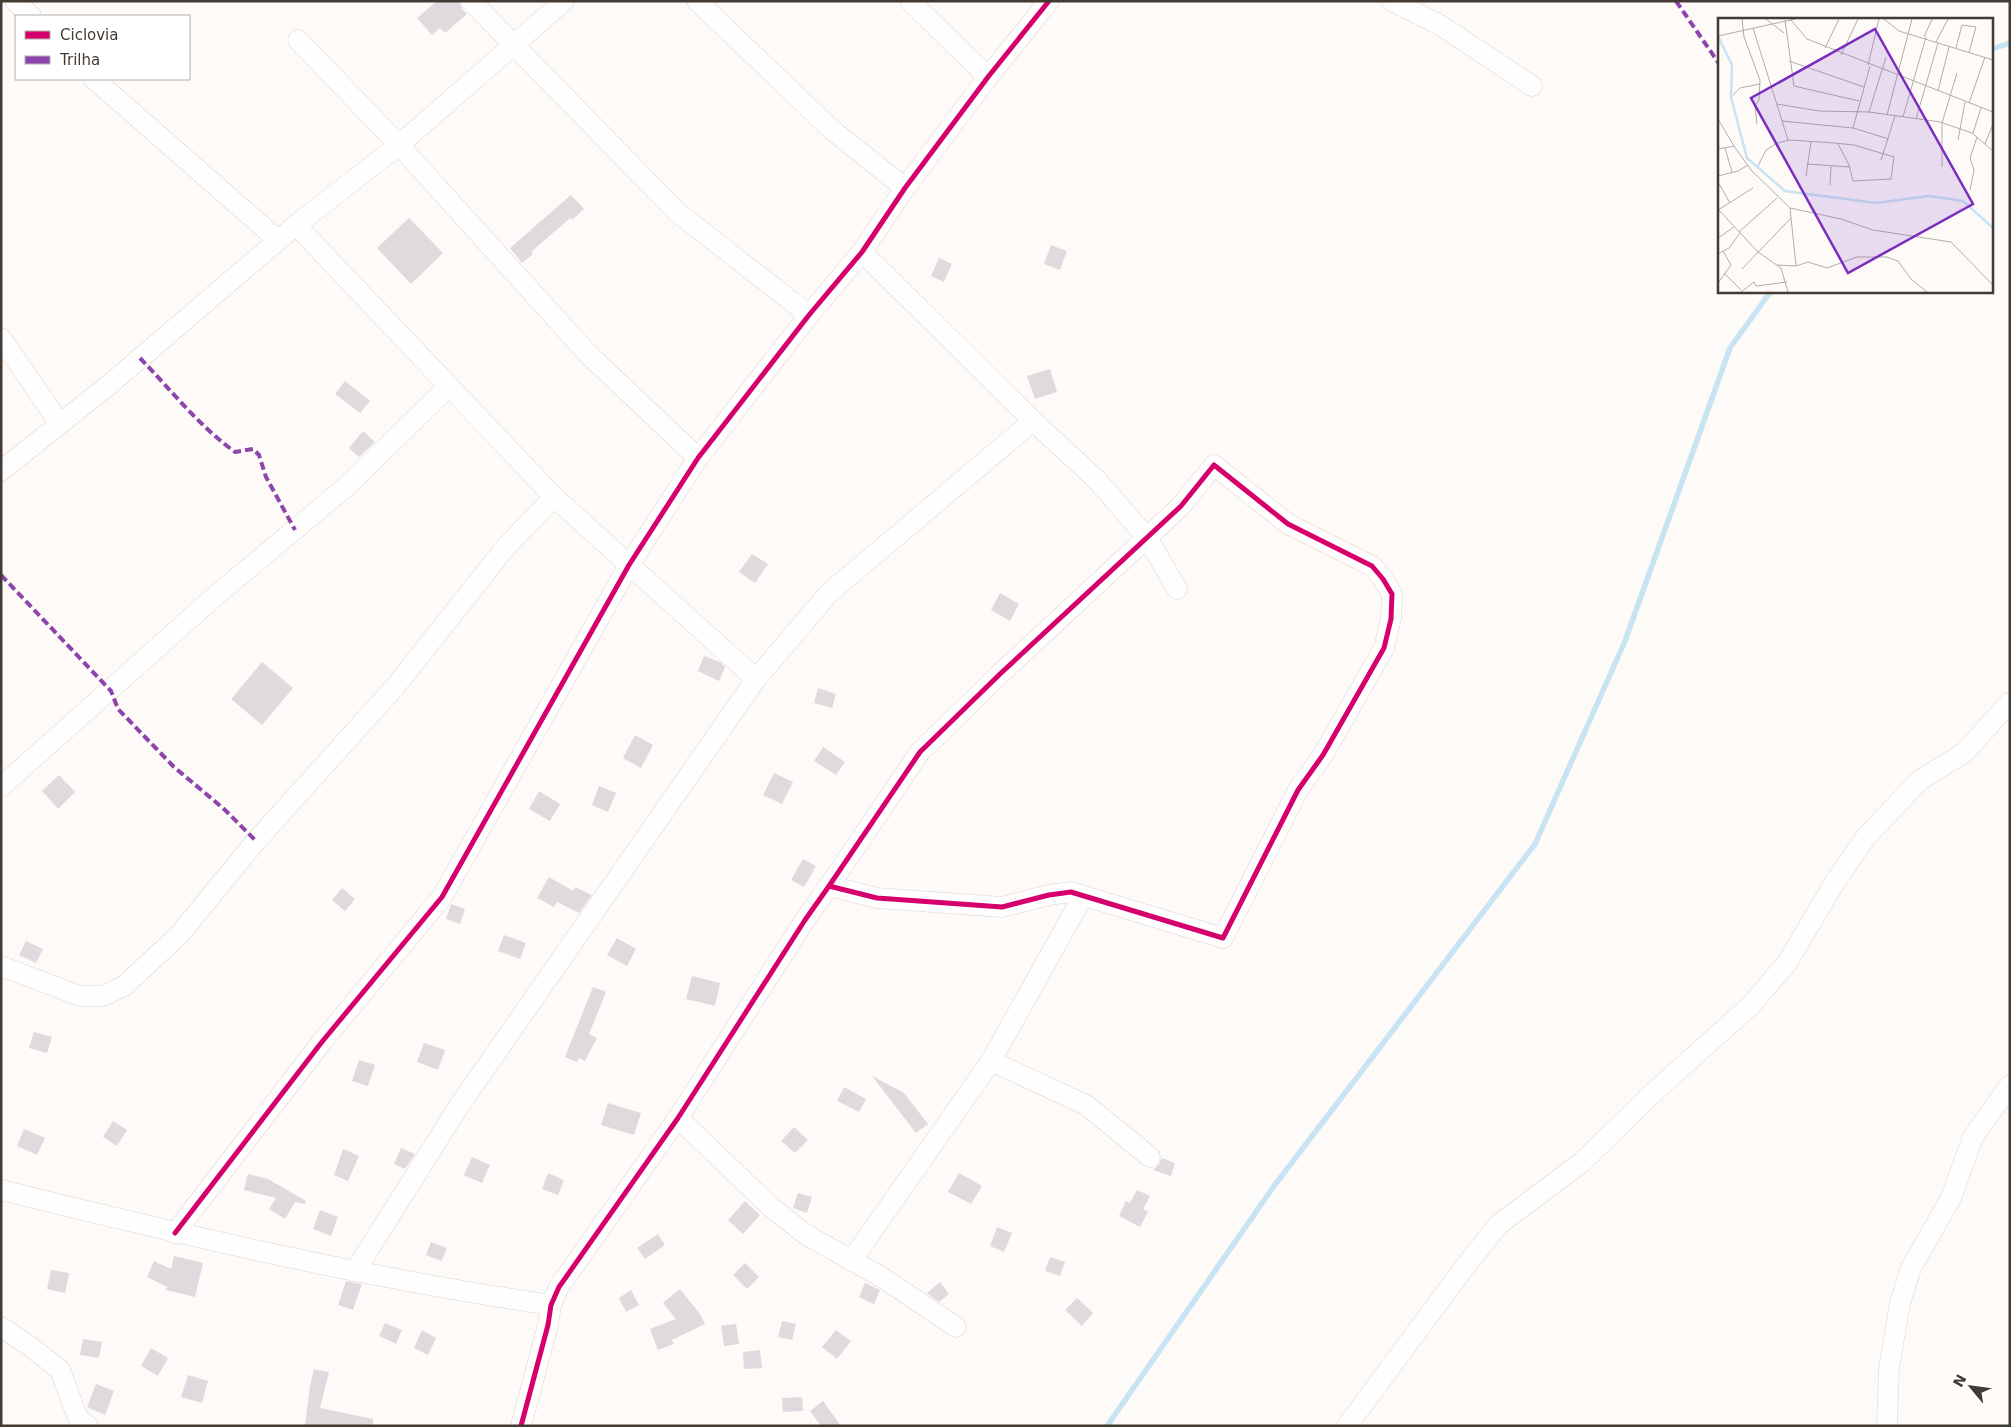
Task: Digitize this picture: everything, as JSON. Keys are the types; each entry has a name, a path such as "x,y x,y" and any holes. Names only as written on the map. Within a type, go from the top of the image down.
{"street":[{"path":"15,1 30,15"},
{"path":"471,1 677,212 808,315"},
{"path":"1,471 110,384 296,225 399,145 564,1"},
{"path":"698,1 831,129 905,188"},
{"path":"910,1 988,77"},
{"path":"176,1233 320,1043 442,896 629,565 698,458 808,315 862,252 905,188 988,77 1049,1"},
{"path":"1392,1 1440,25 1532,86"},
{"path":"298,40 399,145 588,354 698,458"},
{"path":"95,80 278,240"},
{"path":"296,225 554,497 756,679"},
{"path":"862,252 1033,421 1097,480 1148,539 1177,589"},
{"path":"1,338 60,424"},
{"path":"1,787 213,598 348,485 449,386"},
{"path":"355,1270 459,1106 756,679 829,593 1033,421"},
{"path":"521,1426 548,1325 551,1305 559,1287 678,1118 799,928 830,886 920,752 1068,610 1182,506 1214,465 1288,524 1372,566 1392,594 1391,619 1384,648 1323,755 1298,790 1223,938 1070,892 1049,895 1002,907 876,898 830,886"},
{"path":"1,966 80,996 103,996 124,986 179,935 256,841 394,688 506,548 554,497"},
{"path":"1347,1426 1464,1268 1498,1226 1582,1162 1654,1092 1751,1004 1787,962 1835,882 1866,837 1920,780 1964,753 2010,702"},
{"path":"851,1261 991,1061 1083,896"},
{"path":"991,1061 1086,1105 1150,1157"},
{"path":"1887,1426 1889,1368 1900,1303 1911,1268 1951,1198 1973,1137 2010,1085"},
{"path":"678,1118 778,1213 805,1234 883,1278 956,1327"},
{"path":"1,1190 176,1233 355,1270 551,1305"},
{"path":"1,1327 31,1347 60,1370 78,1418 88,1426"}],"building":[{"path":"437,1 459,1 462,9 467,14 445,33 440,28 432,35 417,18"},
{"path":"571,195 584,209 572,220 570,218 531,252 533,254 522,263 510,248"},
{"path":"409,218 443,253 411,284 377,248"},
{"path":"1051,245 1067,251 1060,270 1044,264"},
{"path":"939,258 952,264 944,282 931,276"},
{"path":"1050,369 1057,392 1035,399 1027,376"},
{"path":"345,381 370,401 360,413 335,394"},
{"path":"363,431 375,442 359,457 349,448"},
{"path":"752,554 768,564 755,583 739,572"},
{"path":"1000,593 1019,604 1010,621 991,610"},
{"path":"704,656 720,662 725,667 719,681 698,671"},
{"path":"262,662 293,688 262,725 231,699"},
{"path":"818,688 836,694 832,708 814,703"},
{"path":"635,735 653,745 641,768 623,758"},
{"path":"823,747 845,762 836,775 814,761"},
{"path":"774,773 793,782 782,804 763,795"},
{"path":"59,775 75,792 58,809 42,791"},
{"path":"599,786 616,793 608,812 592,805"},
{"path":"539,791 560,804 550,821 529,809"},
{"path":"803,859 816,866 804,887 791,880"},
{"path":"549,877 573,891 575,887 592,895 579,913 557,902 554,907 537,898"},
{"path":"342,888 355,899 345,911 332,900"},
{"path":"451,904 465,909 460,924 446,919"},
{"path":"504,935 526,943 520,959 498,951"},
{"path":"617,938 636,949 627,966 607,955"},
{"path":"26,941 43,949 36,963 19,955"},
{"path":"692,976 720,983 715,1006 686,999"},
{"path":"593,987 606,992 589,1034 597,1038 585,1061 579,1058 577,1062 565,1057"},
{"path":"34,1032 52,1037 47,1053 29,1048"},
{"path":"424,1043 445,1050 438,1070 417,1062"},
{"path":"359,1060 375,1065 368,1086 352,1081"},
{"path":"872,1076 904,1093 928,1124 916,1133"},
{"path":"844,1087 866,1099 859,1112 837,1101"},
{"path":"608,1103 641,1113 634,1135 601,1125"},
{"path":"113,1121 127,1130 117,1146 103,1137"},
{"path":"794,1127 808,1140 795,1153 781,1141"},
{"path":"24,1129 45,1138 37,1155 17,1146"},
{"path":"401,1148 415,1154 405,1169 394,1164"},
{"path":"343,1149 359,1156 348,1181 334,1175"},
{"path":"472,1157 490,1165 482,1183 464,1175"},
{"path":"1162,1158 1175,1163 1171,1176 1153,1170"},
{"path":"548,1173 564,1180 558,1195 542,1189"},
{"path":"959,1173 982,1186 971,1204 948,1192"},
{"path":"248,1174 268,1179 306,1201 305,1204 295,1202 285,1219 269,1209 276,1198 244,1190"},
{"path":"1137,1190 1150,1196 1143,1209 1148,1212 1140,1227 1119,1216 1126,1201 1130,1203"},
{"path":"798,1193 812,1197 807,1213 793,1208"},
{"path":"745,1201 760,1215 743,1234 728,1220"},
{"path":"320,1210 338,1217 331,1236 313,1229"},
{"path":"997,1227 1012,1233 1004,1252 990,1246"},
{"path":"658,1234 665,1245 645,1259 637,1248"},
{"path":"431,1242 447,1248 442,1261 426,1255"},
{"path":"174,1256 203,1263 195,1297 166,1290 167,1287 147,1277 154,1261 171,1269"},
{"path":"1050,1257 1065,1262 1060,1276 1045,1271"},
{"path":"745,1263 759,1277 747,1289 733,1275"},
{"path":"51,1270 69,1273 65,1293 47,1289"},
{"path":"346,1281 362,1284 353,1310 338,1305"},
{"path":"940,1282 949,1294 939,1302 927,1293"},
{"path":"865,1283 880,1290 874,1304 859,1297"},
{"path":"680,1289 700,1314 705,1324 672,1340 674,1344 658,1350 650,1329 676,1319 663,1303"},
{"path":"631,1290 639,1305 626,1312 619,1298"},
{"path":"1077,1298 1093,1313 1082,1326 1065,1310"},
{"path":"782,1321 796,1324 792,1340 778,1337"},
{"path":"385,1323 402,1330 396,1344 379,1336"},
{"path":"736,1324 739,1344 724,1346 721,1326"},
{"path":"422,1330 436,1338 428,1355 414,1348"},
{"path":"836,1330 851,1341 837,1359 822,1347"},
{"path":"83,1339 102,1342 99,1358 80,1355"},
{"path":"151,1348 168,1358 158,1376 141,1366"},
{"path":"760,1350 762,1368 744,1369 743,1352"},
{"path":"314,1369 329,1372 320,1408 373,1419 373,1426 305,1426"},
{"path":"188,1375 208,1381 202,1403 181,1397"},
{"path":"96,1384 114,1391 105,1415 87,1407"},
{"path":"802,1397 803,1411 783,1412 782,1398"},
{"path":"823,1401 841,1426 821,1426 810,1411"}],"waterway":[{"path":"1994,48 2010,43"},
{"path":"1107,1426 1274,1186 1535,844 1625,641 1730,348 1770,292"}],"marked path":[{"path":"1676,1 1718,62"},
{"path":"140,358 197,419 222,442 235,452 253,449 259,455 266,477 295,530"},
{"path":"1,575 111,691 118,709 174,767 224,809 256,841"}],"cycle path":[{"path":"175,1233 321,1043 442,897 629,565 698,458 809,315 862,252 905,188 988,77 1049,1"},
{"path":"521,1426 548,1325 551,1305 559,1287 678,1118 805,920 920,752 1000,674 1181,506 1214,465 1288,524 1372,566 1392,594 1391,619 1384,648 1323,755 1298,790 1223,938 1071,892 1049,895 1002,907 877,898 829,886"}]}
